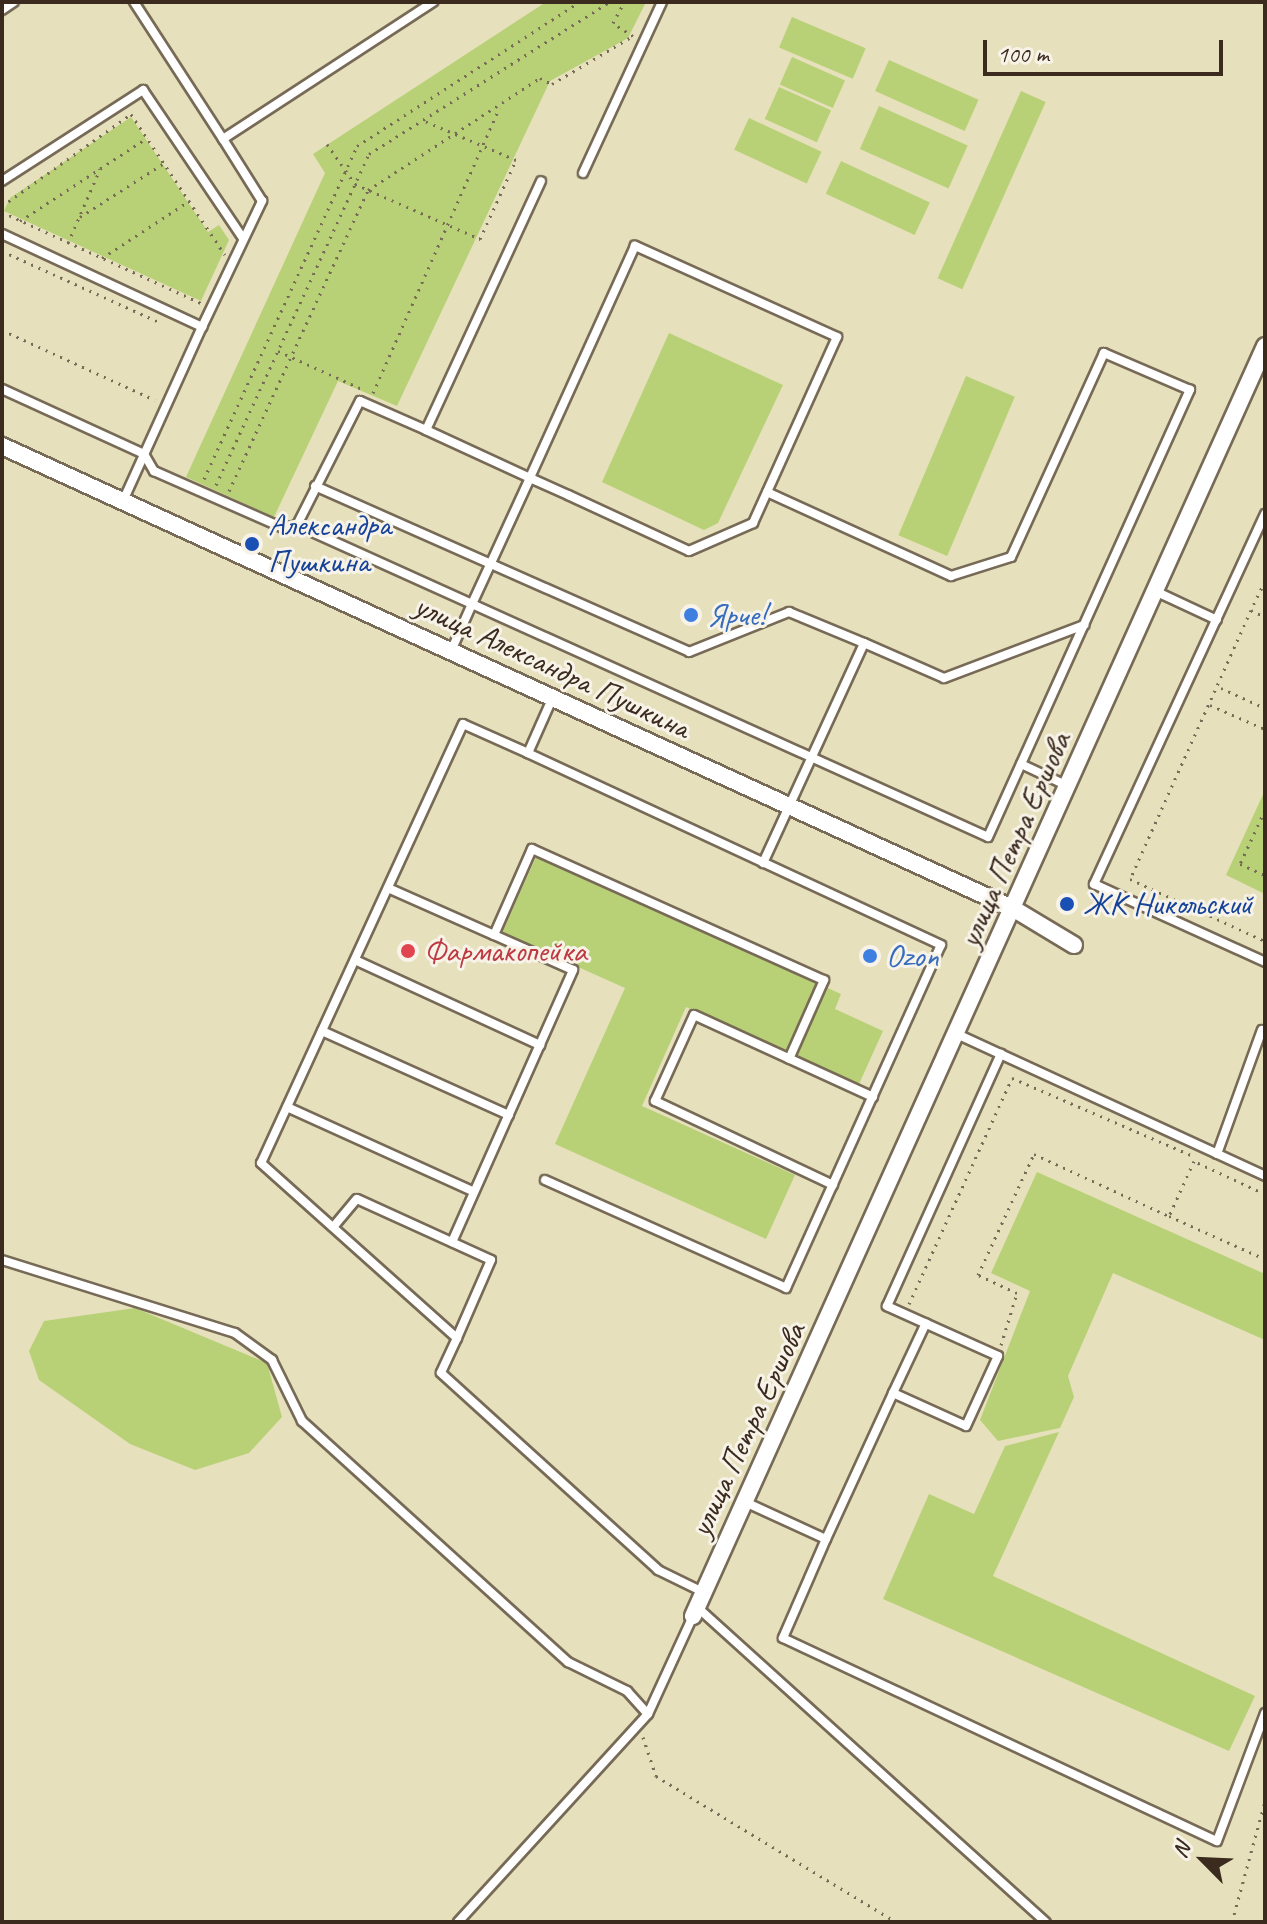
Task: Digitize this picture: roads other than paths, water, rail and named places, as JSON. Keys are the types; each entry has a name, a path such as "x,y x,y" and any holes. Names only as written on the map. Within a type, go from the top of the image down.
{"street":[{"name":"улица Петра Ершова","path":"698,1605 959,1035 1265,346"},
{"name":"улица Александра Пушкина","path":"2,446 1014,909 1074,945"}],"lane":[{"path":"2,10 14,2"},
{"path":"123,501 262,201 134,2"},
{"path":"223,139 433,2"},
{"path":"583,173 662,2"},
{"path":"2,181 143,90 243,238"},
{"path":"426,430 541,181"},
{"path":"2,234 202,327"},
{"path":"297,525 360,401 426,430 530,478 689,551 753,523 837,337 635,246 530,478 451,651"},
{"path":"2,389 144,454 154,471 283,528 297,525 988,837 1190,390 1104,353 1011,557 951,576 767,492"},
{"path":"315,486 689,652 789,612 944,678 1084,625"},
{"path":"1265,514 1094,884 1265,962"},
{"path":"1157,592 1217,620"},
{"path":"763,863 864,643"},
{"path":"528,753 552,699"},
{"path":"457,1338 261,1163 463,724 941,945 786,1288 545,1180"},
{"path":"1021,764 1069,786"},
{"path":"494,935 532,849 824,980 789,1059"},
{"path":"388,888 573,970 452,1242"},
{"path":"355,960 540,1045"},
{"path":"833,1185 655,1101 694,1015 873,1097"},
{"path":"1217,1154 1262,1030"},
{"path":"322,1031 509,1115"},
{"path":"959,1035 1265,1176"},
{"path":"893,1393 966,1426 998,1356 887,1306 1001,1054"},
{"path":"287,1107 474,1192"},
{"path":"334,1226 357,1199 491,1260 441,1373 1046,1922"},
{"path":"2,1260 235,1333 272,1360 314,1432 568,1662 627,1691 648,1714"},
{"path":"926,1323 783,1638 1217,1841 1265,1713"},
{"path":"745,1502 826,1539"},
{"path":"458,1922 648,1714 698,1605"}],"place":[{"name":"Александра Пушкина","path":"252,544"},
{"name":"Ярче!","path":"691,615"},
{"name":"ЖК Никольский","path":"1067,904"},
{"name":"Фармакопейка","path":"408,951"},
{"name":"Ozon","path":"870,956"}]}
